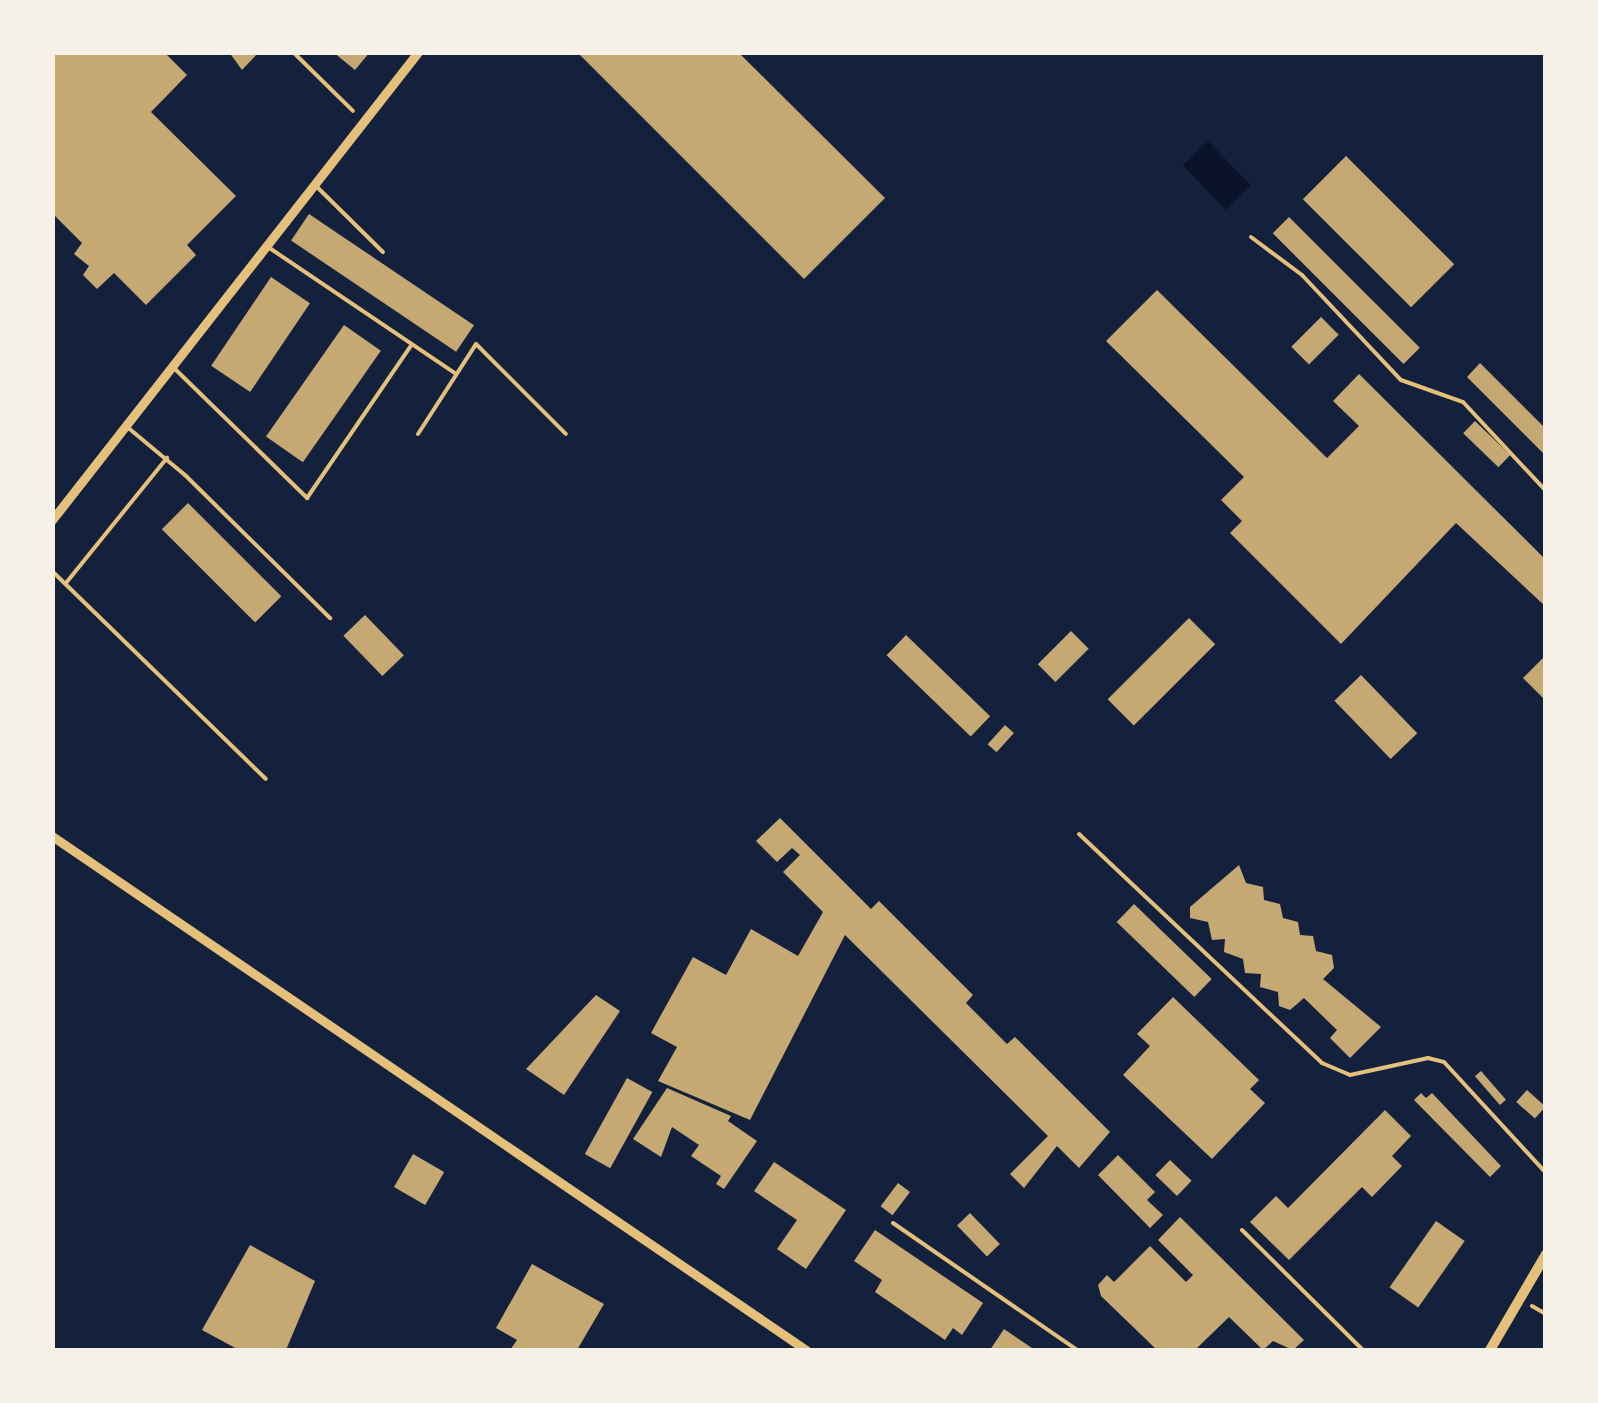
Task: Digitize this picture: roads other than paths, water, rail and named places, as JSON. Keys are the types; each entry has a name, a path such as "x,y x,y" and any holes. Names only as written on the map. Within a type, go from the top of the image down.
{"street":[{"path":"52,520 264,244 418,52"},
{"path":"52,836 806,1350"},
{"path":"1490,1350 1546,1254"}],"lane":[{"path":"312,183 383,252"},
{"path":"1251,236 1302,275 1401,380 1463,402 1546,491"},
{"path":"264,244 457,374"},
{"path":"172,366 307,498 412,344"},
{"path":"418,434 476,344 566,434"},
{"path":"126,426 166,458 330,618"},
{"path":"66,584 166,458"},
{"path":"52,571 266,778"},
{"path":"1080,834 1322,1063 1350,1075 1428,1058 1444,1062 1546,1173"},
{"path":"893,1223 1077,1350"},
{"path":"1242,1230 1364,1350"}],"water":[{"path":"1208,141 1251,186 1226,210 1183,165"}]}
